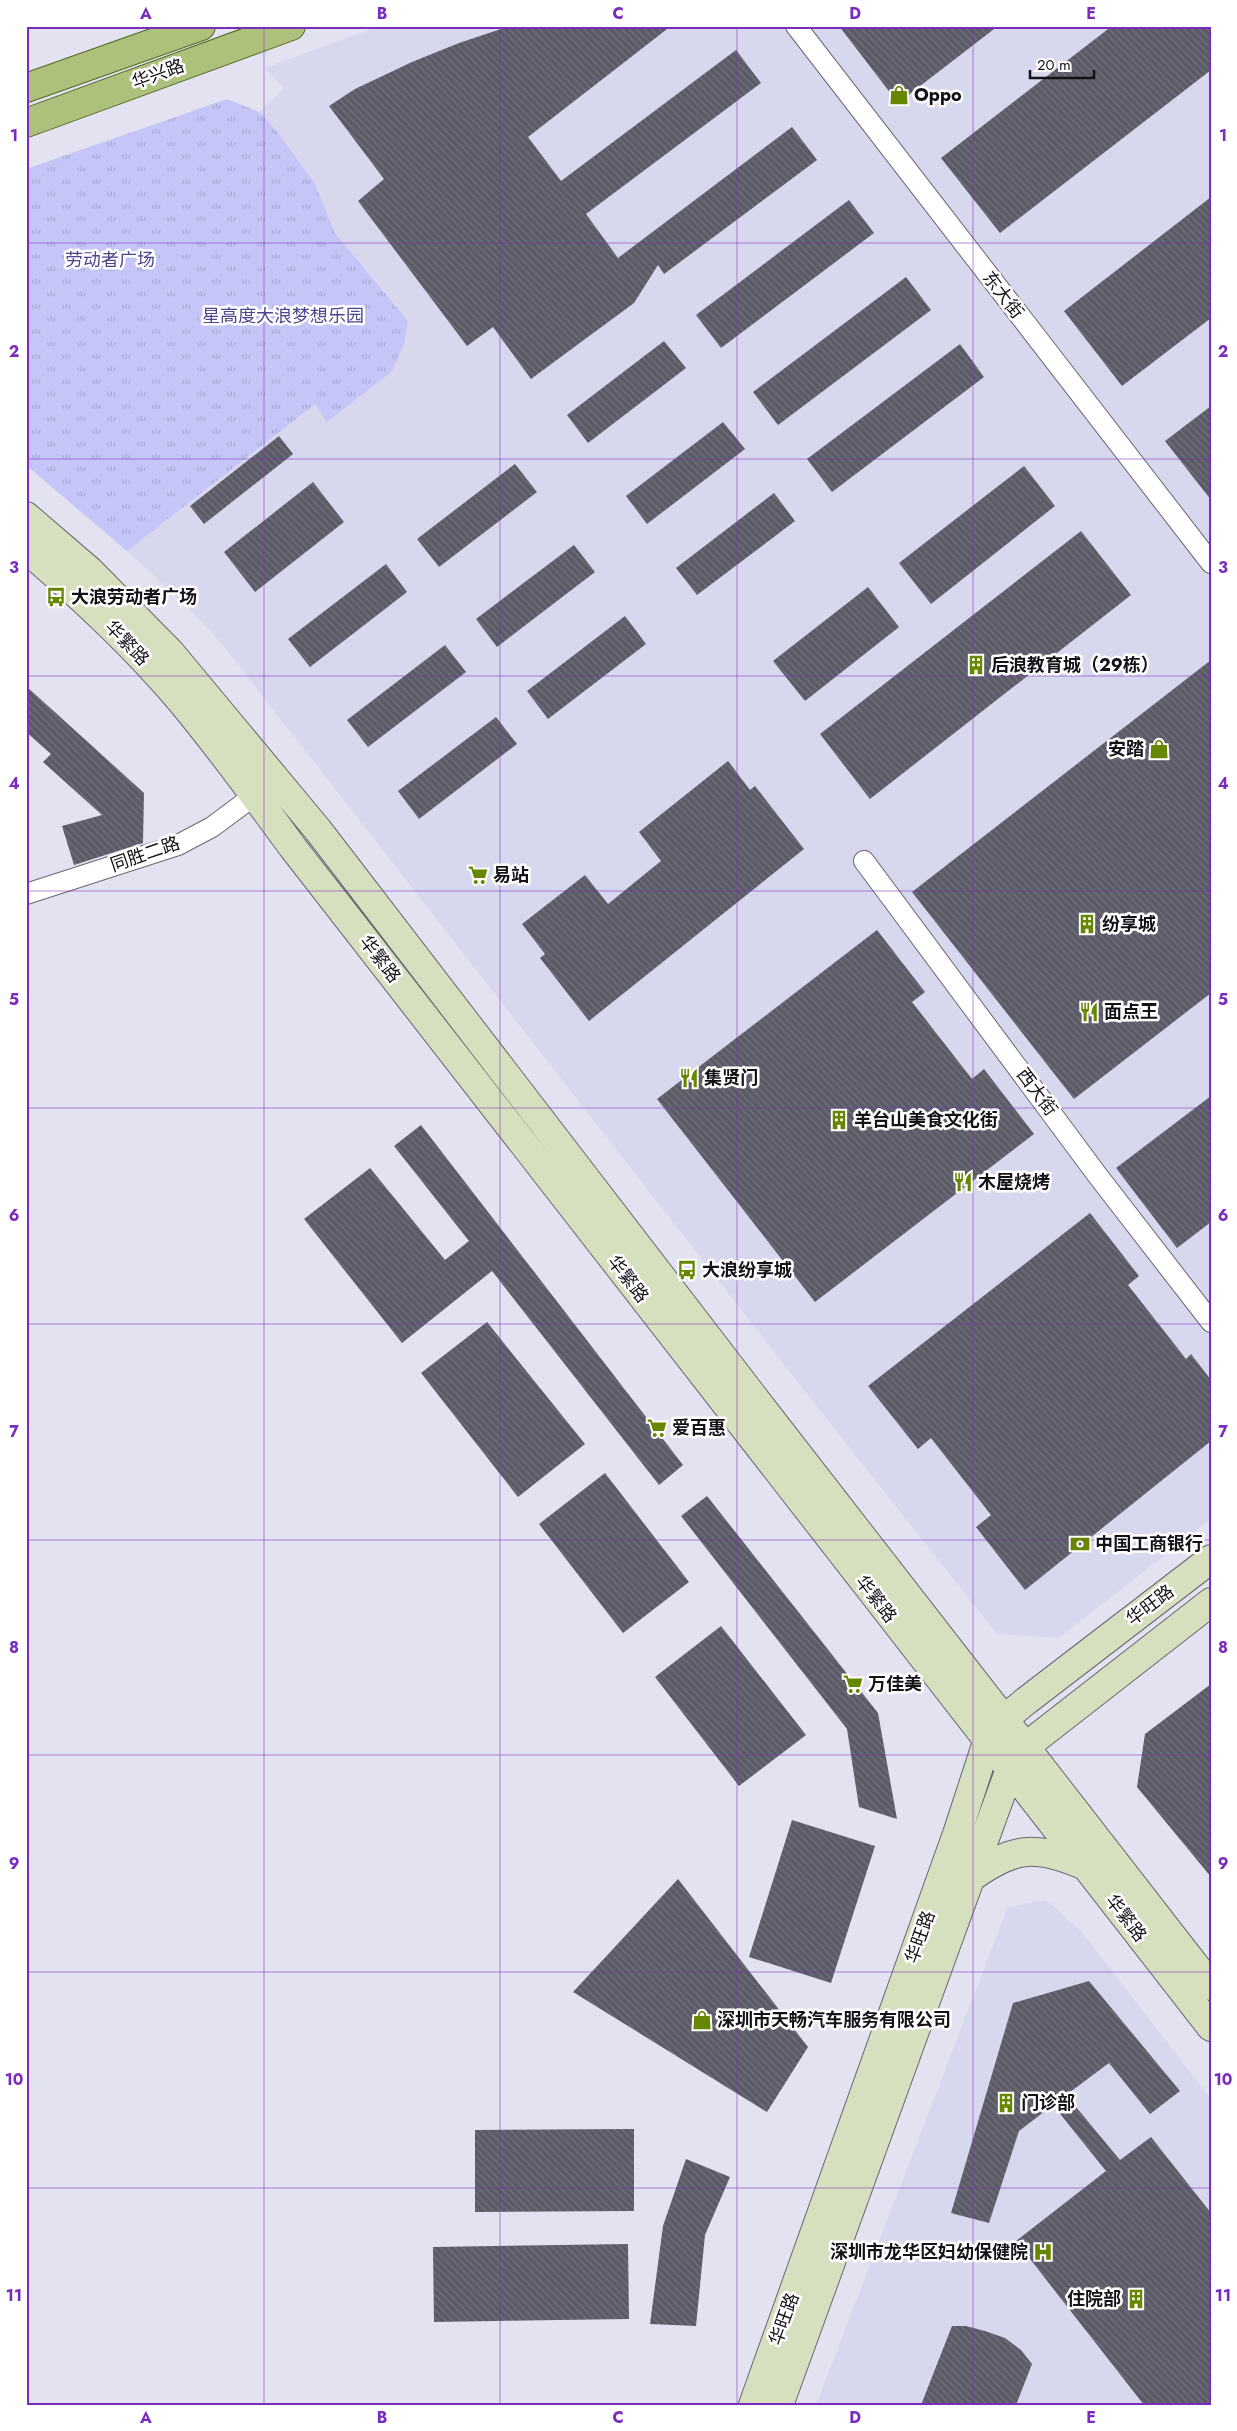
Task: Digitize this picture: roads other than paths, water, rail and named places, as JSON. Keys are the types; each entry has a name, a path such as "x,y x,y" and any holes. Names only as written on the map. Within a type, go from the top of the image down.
{"main road":[{"name":"华兴路","path":"26,88 201,26"},
{"name":"华兴路","path":"26,123 291,26"},
{"name":"华繁路","path":"26,516 90,571 170,652 318,830 1211,1986"},
{"name":"华繁路","path":"26,549 73,589 152,668 180,701 255,795 987,1742 1211,2026"},
{"name":"华旺路","path":"753,2405 958,1831 987,1742 1004,1719 1070,1666 1211,1559"},
{"name":"华旺路","path":"779,2405 1010,1769 1025,1747 1211,1602"},
{"path":"969,1879 1000,1858 1022,1853 1050,1853 1085,1866"}],"street":[{"name":"东大街","path":"796,26 1211,563"},
{"name":"同胜二路","path":"26,894 178,845 212,827 255,795"},
{"name":"西大街","path":"864,861 1098,1176 1211,1322"}],"place":[{"name":"Oppo","path":"899,95"},
{"name":"大浪劳动者广场","path":"56,597"},
{"name":"后浪教育城（29栋）","path":"976,665"},
{"name":"安踏","path":"1159,749"},
{"name":"易站","path":"478,875"},
{"name":"纷享城","path":"1087,924"},
{"name":"面点王","path":"1089,1012"},
{"name":"集贤门","path":"689,1078"},
{"name":"羊台山美食文化街","path":"839,1120"},
{"name":"木屋烧烤","path":"963,1182"},
{"name":"大浪纷享城","path":"687,1270"},
{"name":"爱百惠","path":"657,1428"},
{"name":"中国工商银行","path":"1080,1544"},
{"name":"万佳美","path":"853,1684"},
{"name":"深圳市天畅汽车服务有限公司","path":"702,2020"},
{"name":"门诊部","path":"1006,2103"},
{"name":"深圳市龙华区妇幼保健院","path":"1043,2252"},
{"name":"住院部","path":"1136,2299"}],"park label":[{"name":"劳动者广场","path":"110,260"},
{"name":"星高度大浪梦想乐园","path":"283,316"}]}
